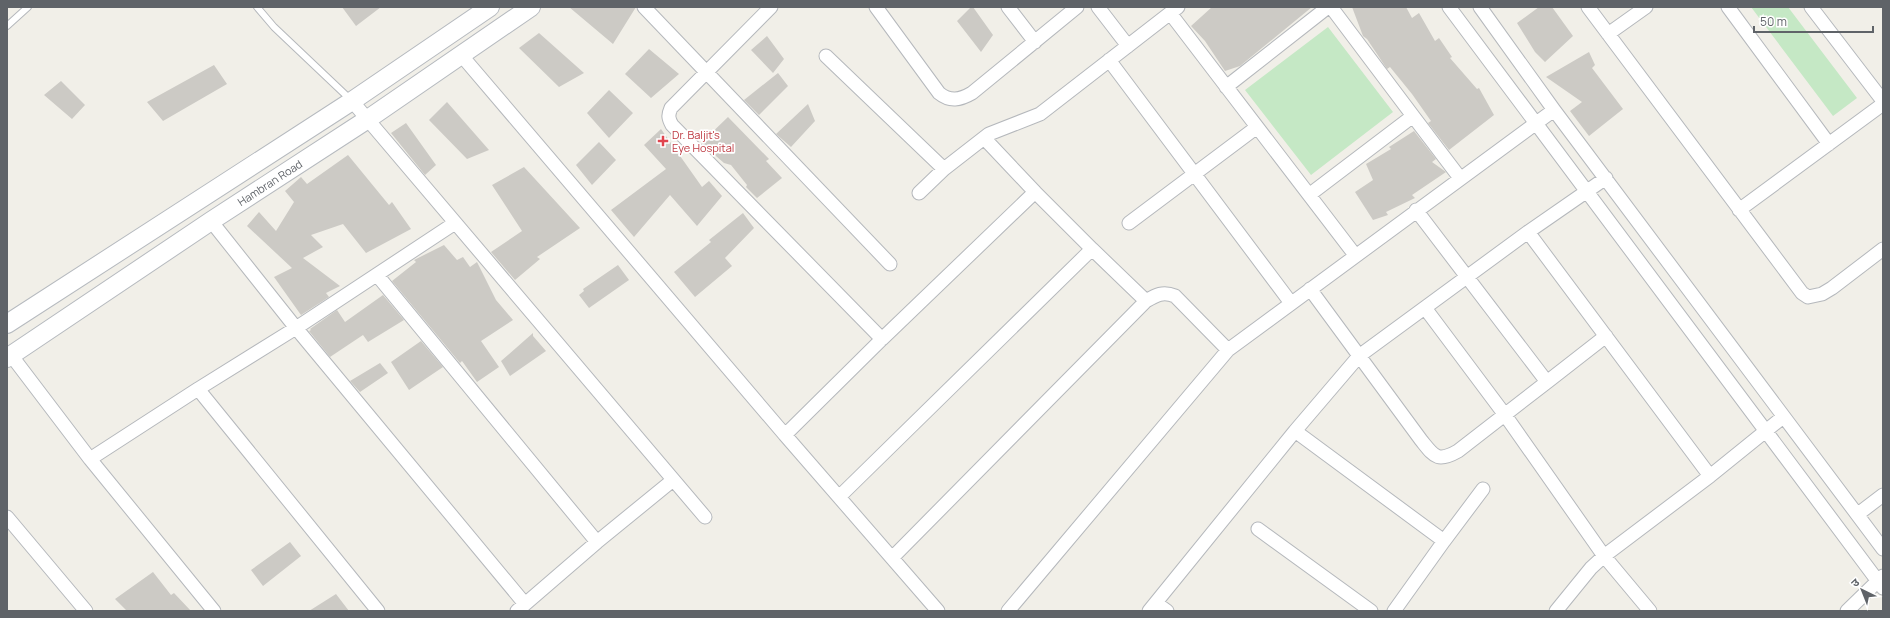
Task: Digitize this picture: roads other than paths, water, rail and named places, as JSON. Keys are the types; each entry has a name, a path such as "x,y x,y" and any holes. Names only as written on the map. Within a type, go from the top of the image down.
{"main road":[{"path":"7,324 352,101 490,7"},
{"name":"Hambran Road","path":"9,357 211,221 462,56 531,7"}],"street":[{"path":"644,7 890,264"},
{"path":"771,7 671,108 668,114 669,120 882,339"},
{"path":"876,7 939,93 945,98 956,100 972,93 1077,7"},
{"path":"1008,7 1035,42"},
{"path":"1098,7 1128,46"},
{"path":"1226,86 1329,7 1460,178"},
{"path":"1449,7 1765,431 1881,582 1846,611"},
{"path":"1480,7 1554,110 1883,549"},
{"path":"1588,7 1793,282 1808,297 1822,294 1832,288 1883,249"},
{"path":"1608,34 1646,7"},
{"path":"1728,7 1829,144"},
{"path":"1811,7 1883,101"},
{"path":"919,193 944,169 984,138 997,131 1040,114 1174,10 1226,86 1355,255"},
{"path":"462,56 785,435 938,611"},
{"path":"826,56 944,169"},
{"path":"1109,60 1291,302"},
{"path":"352,101 705,517"},
{"path":"1739,210 1883,104"},
{"path":"1008,611 1228,350 1291,302 1554,110"},
{"path":"1309,195 1414,116"},
{"path":"1129,223 1257,127"},
{"path":"984,138 1035,192 1146,301"},
{"path":"1167,611 1152,607 1295,431 1359,356 1528,232 1606,178"},
{"path":"785,435 882,339 1035,192"},
{"path":"1416,210 1547,382"},
{"path":"211,221 521,608 597,542 673,480"},
{"path":"90,459 296,328 456,223"},
{"path":"1528,232 1710,476"},
{"path":"839,497 1092,249"},
{"path":"377,275 597,542"},
{"path":"1310,289 1421,440 1432,454 1439,458 1446,458 1458,451 1505,416 1606,336"},
{"path":"892,558 1146,301 1162,293 1169,293 1175,296 1228,350"},
{"path":"1424,308 1505,416 1604,556 1650,611"},
{"path":"9,357 214,611"},
{"path":"198,389 378,611"},
{"path":"1556,611 1591,568 1604,556 1710,476 1783,416"},
{"path":"1295,431 1444,541"},
{"path":"1394,611 1483,489"},
{"path":"1858,514 1883,495"},
{"path":"7,517 86,611"},
{"path":"1258,529 1371,611"}],"lane":[{"path":"7,26 28,7"},
{"path":"257,7 274,26 352,101"}],"place":[{"name":"Dr. Baljit's Eye Hospital","path":"663,141"}]}
